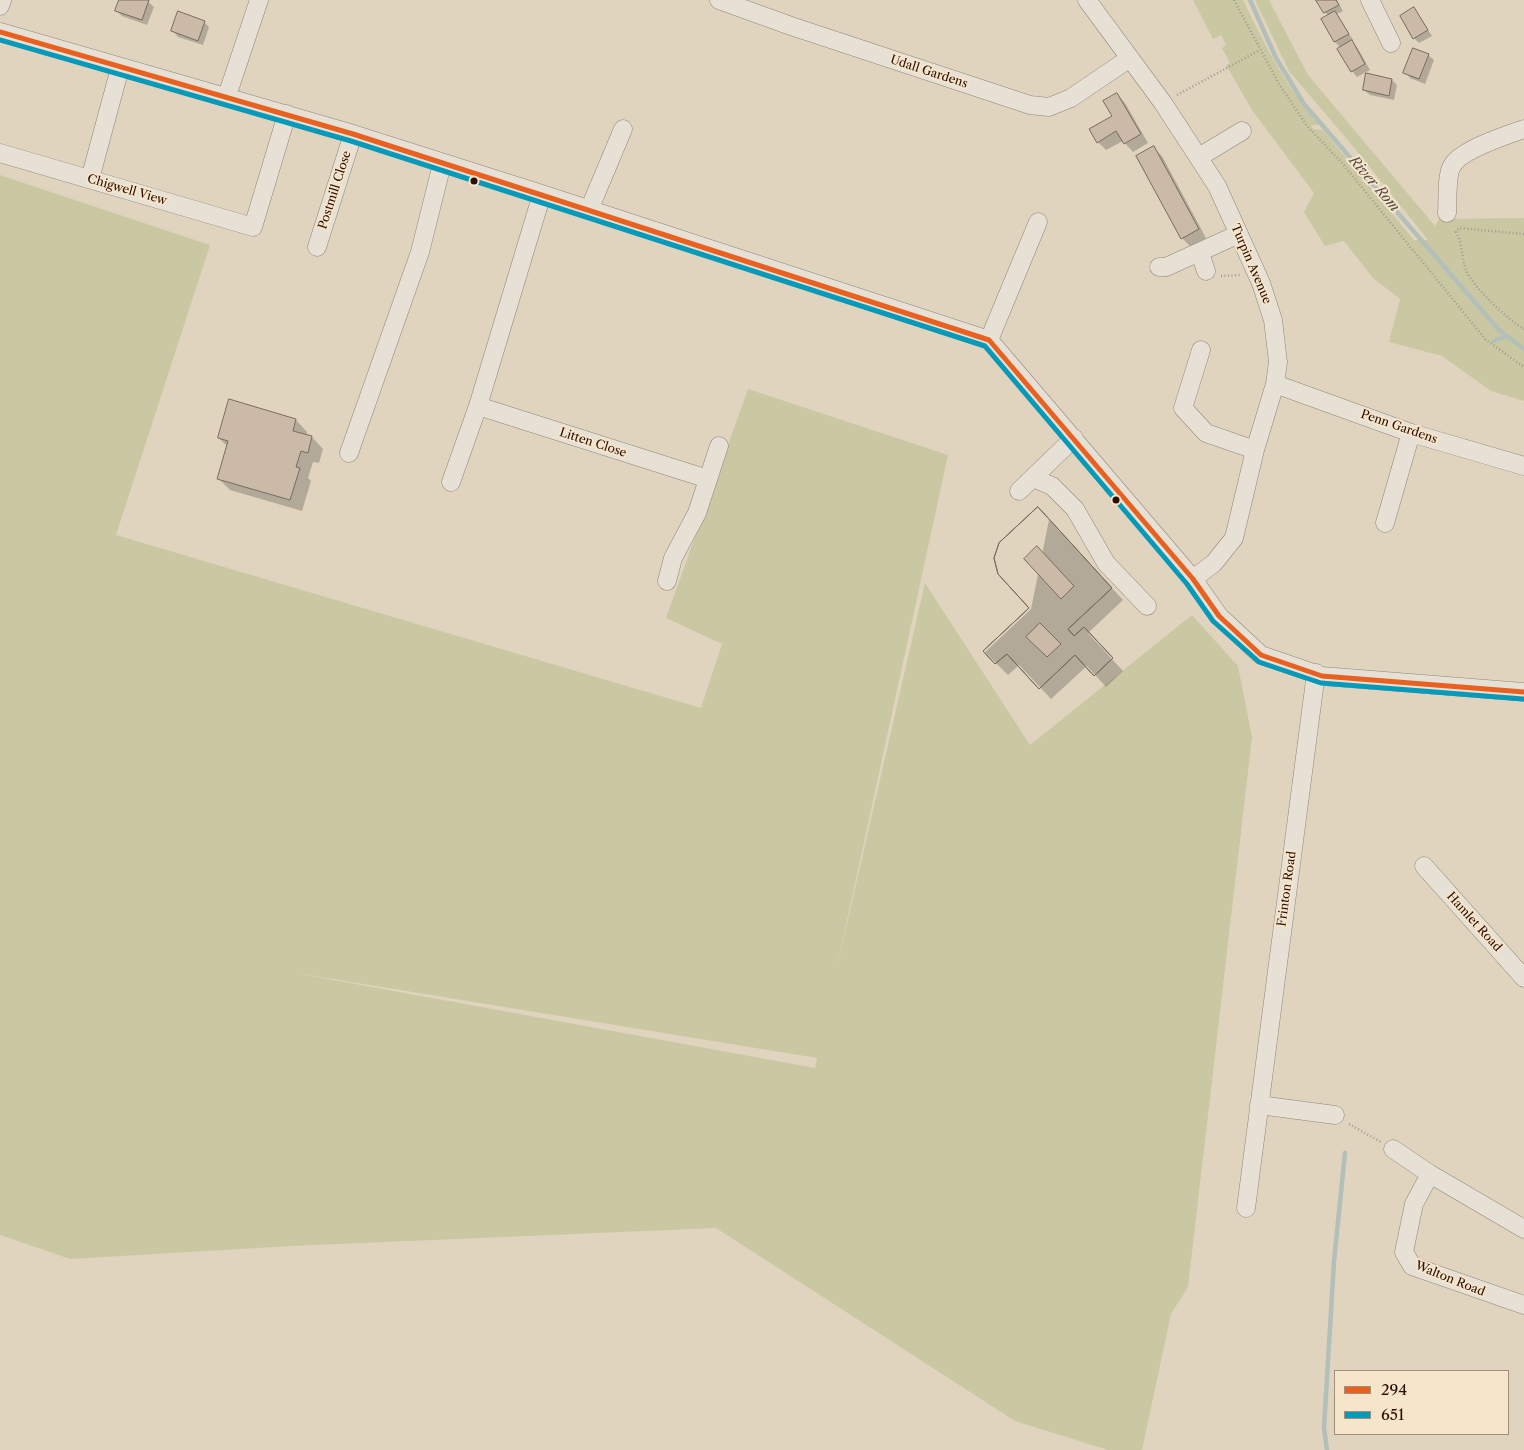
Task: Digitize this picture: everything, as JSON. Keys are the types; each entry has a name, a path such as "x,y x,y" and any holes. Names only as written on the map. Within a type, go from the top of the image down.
{"street":[{"path":"0,6 2,0"},
{"path":"227,96 259,0"},
{"name":"Udall Gardens","path":"720,0 800,29 1030,105 1048,107 1071,98 1130,58"},
{"name":"Turpin Avenue","path":"1086,0 1163,103 1217,186 1257,275 1273,320 1278,362 1276,384 1255,450 1234,538 1214,562 1193,579"},
{"path":"1370,0 1390,42"},
{"path":"0,32 120,68 227,96 353,134 989,340 1193,579 1219,616 1261,655 1316,672 1322,676 1524,692"},
{"path":"90,179 120,68"},
{"name":"Chigwell View","path":"0,152 253,227 287,114"},
{"path":"590,210 623,129"},
{"path":"1447,213 1452,166 1459,159 1488,142 1524,129"},
{"path":"1199,157 1242,131"},
{"name":"Postmill Close","path":"317,246 353,134"},
{"path":"349,453 420,252 442,164"},
{"path":"451,482 478,406 542,194"},
{"path":"989,340 1038,222"},
{"path":"1159,267 1166,267 1239,234"},
{"path":"1200,252 1212,274"},
{"path":"1201,350 1183,408 1206,433 1255,450"},
{"name":"Penn Gardens","path":"1276,384 1411,433 1524,466"},
{"name":"Litten Close","path":"478,406 708,479"},
{"path":"1385,523 1411,433"},
{"path":"1019,491 1074,438"},
{"path":"667,581 673,558 697,513 719,446"},
{"path":"1033,478 1052,486 1075,509 1106,563 1147,606"},
{"name":"Frinton Road","path":"1246,1208 1316,672"},
{"name":"Hamlet Road","path":"1424,866 1524,978"},
{"path":"1259,1105 1335,1115"},
{"path":"1393,1149 1430,1174 1524,1229"},
{"name":"Walton Road","path":"1430,1174 1414,1204 1404,1252 1412,1266 1524,1305"}],"path":[{"path":"1234,0 1279,84 1307,126 1348,170 1486,340 1524,367"},
{"path":"1163,103 1260,50"},
{"path":"1524,234 1459,228 1456,232 1461,241 1467,272 1500,310 1524,329"},
{"path":"1212,274 1257,275"},
{"path":"1335,1115 1393,1149"}],"green space":[{"path":"1193,0 1243,0 1286,80 1319,125 1311,125 1313,129 1323,130 1414,240 1428,240 1352,145 1289,71 1255,0 1269,0 1308,75 1435,226 1439,219 1524,218 1524,401 1491,391 1442,356 1389,342 1400,299 1373,278 1344,241 1325,246 1304,212 1314,193 1252,110 1226,65 1230,63 1222,48 1226,45 1221,35 1213,39"},
{"path":"0,175 210,245 116,535 701,708 722,644 666,618 748,389 948,455 835,976 925,583 1030,745 1192,615 1238,666 1252,737 1188,1287 1171,1314 1142,1450 1108,1450 1015,1421 716,1228 291,1246 70,1259 0,1235","holes":["290,972 817,1058 815,1068"]}],"building":[{"path":"119,0 149,0 142,20 115,11"},
{"path":"1316,0 1336,0 1339,5 1324,13"},
{"path":"1414,7 1428,30 1413,39 1400,16"},
{"path":"178,11 205,21 198,41 171,31"},
{"path":"1335,11 1349,34 1334,42 1321,19"},
{"path":"1352,40 1365,64 1351,72 1337,49"},
{"path":"1413,48 1429,54 1419,79 1403,73"},
{"path":"1366,73 1392,79 1389,96 1363,90"},
{"path":"1117,93 1141,134 1124,144 1116,131 1097,143 1089,129 1112,116 1103,101"},
{"path":"1154,146 1199,229 1181,239 1136,156"},
{"path":"229,399 296,419 293,431 312,436 308,453 301,451 296,467 300,468 290,500 217,479 228,441 218,438"},
{"path":"1038,507 1112,588 1068,629 1074,636 1084,627 1113,658 1094,676 1075,655 1039,689 1007,654 995,664 983,651 1029,608 998,574 994,558 999,543","holes":["1037,546 1074,586 1061,599 1024,559","1040,623 1061,644 1047,657 1026,637"]},
{"path":"1038,507 1112,588 1068,629 1074,636 1084,627 1113,658 1094,676 1075,655 1039,689 1007,654 995,664 983,651 1029,608 998,574 994,558 999,543"}],"waterway":[{"name":"River Rom","path":"1250,0 1276,58 1304,104 1498,329 1524,349"},
{"path":"1494,341 1507,336"},
{"path":"1327,1450 1324,1428 1334,1261 1345,1153"}],"transit line":[{"name":"294","path":"0,32 353,134 989,340 1193,579 1219,616 1261,655 1322,676 1524,692"},
{"name":"651","path":"0,40 351,141 985,346 1187,584 1213,621 1259,662 1321,683 1523,699"}]}
